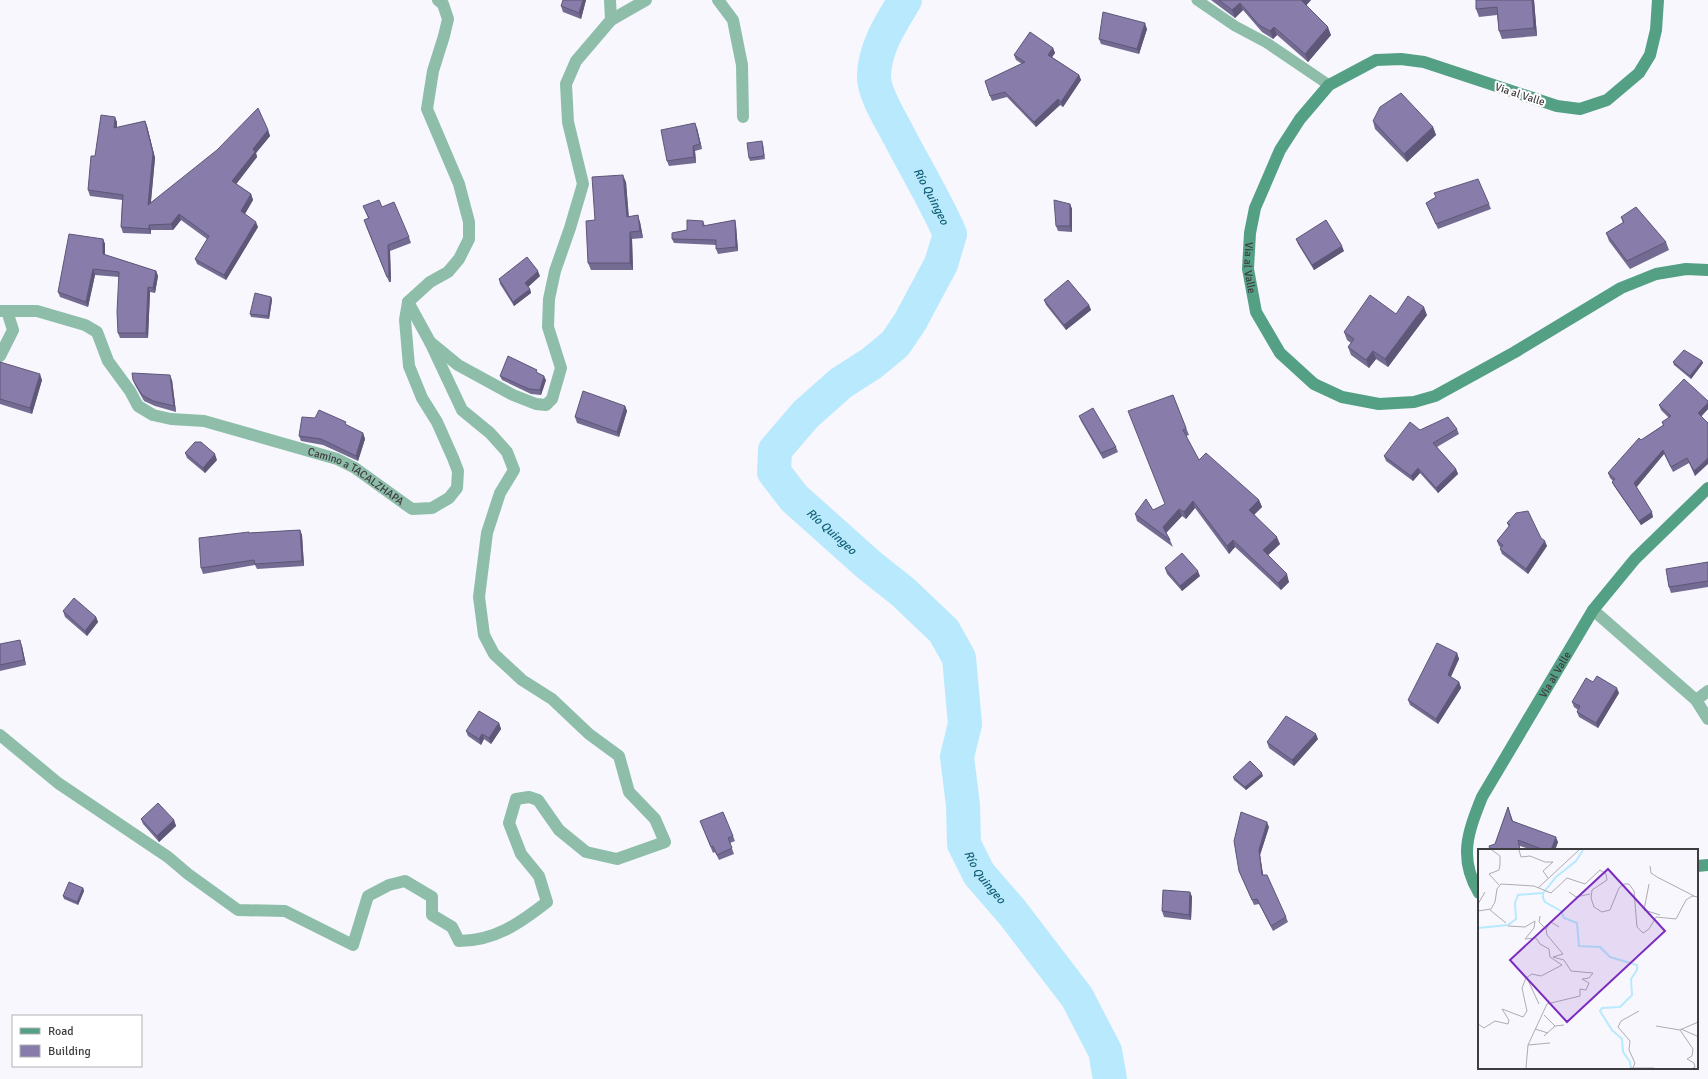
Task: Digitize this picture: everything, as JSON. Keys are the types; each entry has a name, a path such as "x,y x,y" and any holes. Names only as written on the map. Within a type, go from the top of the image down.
{"main road":[{"name":"Via al Valle","path":"1658,0 1656,30 1650,55 1639,73 1607,100 1580,109 1557,106 1424,62 1401,59 1376,60 1329,86 1300,119 1280,150 1255,208 1250,232 1248,269 1256,312 1280,353 1314,384 1342,397 1379,404 1414,402 1435,396 1515,352 1621,288 1656,274 1686,269 1708,270"},
{"name":"Via al Valle","path":"1478,890 1469,869 1466,848 1474,816 1482,797 1593,610 1635,559 1708,488"},
{"path":"1698,866 1708,865"}],"street":[{"path":"0,735 58,783 157,849 238,910 285,911 353,945 368,896 389,885 405,881 432,897 432,915 452,927 459,941 475,941 502,933 526,918 547,902 539,876 521,854 509,823 516,799 529,797 538,800 559,830 586,852 617,859 665,842 655,819 629,792 619,756 589,734 552,699 522,680 494,654 484,635 479,597 487,533 500,493 514,470 506,452 490,433 462,410 430,342 408,302 430,282 448,272 459,259 469,238 469,222 459,184 427,109 433,71 448,19 443,4 438,0"},
{"path":"610,0 611,20"},
{"path":"430,342 458,365 513,395 536,404 546,405 552,399 561,368 548,327 549,299 555,271 584,184 568,122 566,84 576,61 611,20 646,0"},
{"path":"718,0 733,20 742,65 744,117"},
{"name":"Camino a TACALZHAPA","path":"3,311 37,311 86,325 97,332 108,361 138,406 153,415 170,420 204,421 337,459 355,468 412,509 432,508 450,498 457,488 458,471 448,444 422,398 409,366 405,320 408,302"},
{"path":"0,356 13,330 3,311"},
{"path":"1593,610 1696,700 1708,720"},
{"path":"1696,700 1708,691"}],"lane":[{"path":"1197,0 1235,26 1266,43 1329,86"}],"building":[{"path":"563,0 583,0 579,13 561,6"},
{"path":"1219,0 1301,0 1328,27 1305,54 1274,27 1270,31 1259,25 1240,3 1232,10"},
{"path":"1476,0 1532,0 1534,28 1499,31 1497,7 1476,9"},
{"path":"1103,12 1145,23 1137,49 1099,39"},
{"path":"1030,32 1053,48 1048,55 1079,75 1061,102 1058,99 1034,122 1005,92 990,96 985,81 1025,62 1014,55"},
{"path":"1401,93 1433,127 1404,154 1373,121 1380,107"},
{"path":"258,108 268,130 253,149 255,152 232,181 251,194 241,211 256,222 224,275 195,259 209,236 179,214 171,224 149,225 149,229 121,227 123,195 88,190 91,156 95,156 101,115 115,117 114,128 145,121 153,153 148,205 217,150"},
{"path":"695,123 700,144 693,146 694,157 667,161 661,130"},
{"path":"762,141 764,156 749,158 747,143"},
{"path":"623,175 627,217 638,215 640,231 630,232 630,263 588,263 586,221 595,220 592,177"},
{"path":"1478,179 1489,204 1436,224 1426,203 1436,197 1434,193"},
{"path":"379,200 382,207 394,202 409,237 388,245 389,276 387,277 364,220 369,218 363,206"},
{"path":"1054,200 1070,204 1070,226 1056,226"},
{"path":"1636,207 1666,242 1627,261 1606,233 1624,222 1621,217"},
{"path":"687,220 703,221 703,226 735,220 736,247 716,249 716,240 672,239 672,233 687,230"},
{"path":"1326,220 1342,246 1312,265 1296,239"},
{"path":"69,234 103,239 103,254 156,271 153,288 148,287 146,333 118,333 117,312 119,272 93,269 86,302 58,292"},
{"path":"527,257 538,271 525,283 530,289 513,302 499,279"},
{"path":"1068,280 1089,305 1064,325 1044,300"},
{"path":"255,293 271,297 268,316 250,314"},
{"path":"1370,295 1396,314 1408,296 1424,307 1385,359 1373,351 1366,360 1348,347 1354,339 1344,332"},
{"path":"1684,350 1702,361 1690,376 1673,362"},
{"path":"508,356 537,370 536,372 544,376 540,390 529,389 500,376"},
{"path":"0,362 40,374 30,408 0,399"},
{"path":"132,373 170,375 174,406 153,401 142,395 133,380"},
{"path":"1684,379 1708,401 1708,403 1698,413 1708,423 1708,458 1694,471 1687,458 1671,467 1663,450 1634,483 1652,512 1639,521 1612,482 1615,479 1608,473 1639,438 1641,440 1664,425 1662,422 1671,416 1659,405"},
{"path":"583,391 625,406 617,432 575,417"},
{"path":"1173,395 1186,428 1183,430 1199,460 1206,453 1259,500 1249,510 1277,537 1263,550 1287,574 1278,583 1233,540 1227,546 1193,501 1184,512 1179,509 1163,527 1170,540 1135,514 1146,499 1153,510 1165,504 1128,411"},
{"path":"1093,408 1116,447 1101,453 1079,416"},
{"path":"319,410 346,422 345,424 363,433 356,456 321,439 299,436 302,417 315,418"},
{"path":"1448,417 1457,429 1433,443 1456,469 1436,488 1418,468 1411,476 1384,456 1410,422 1420,430"},
{"path":"195,442 201,442 215,454 203,468 185,453"},
{"path":"1528,511 1541,538 1545,541 1526,569 1500,549 1503,545 1497,541 1510,525 1507,523 1516,513"},
{"path":"300,530 302,561 255,564 254,560 201,568 199,538 249,532"},
{"path":"1182,553 1198,571 1180,586 1165,568"},
{"path":"1708,562 1708,581 1669,587 1666,569"},
{"path":"74,598 96,617 85,631 63,611"},
{"path":"20,640 24,660 0,665 0,644"},
{"path":"1437,643 1457,653 1448,675 1459,682 1436,719 1408,700"},
{"path":"1597,676 1617,688 1596,723 1577,712 1580,706 1572,702 1586,678 1593,682"},
{"path":"479,711 499,723 489,738 482,734 479,739 466,731"},
{"path":"1286,716 1316,734 1292,760 1267,742"},
{"path":"1250,761 1262,773 1245,787 1233,777"},
{"path":"158,803 174,820 157,836 141,819"},
{"path":"1508,807 1512,821 1556,837 1551,849 1541,849 1518,840 1520,849 1490,849 1489,846 1495,844"},
{"path":"723,812 733,836 728,838 732,848 717,855 713,846 711,847 700,821"},
{"path":"1241,812 1267,822 1259,850 1262,875 1267,875 1286,917 1271,926 1257,899 1252,900 1239,871 1234,841"},
{"path":"69,882 83,888 77,902 63,896"},
{"path":"1163,890 1190,892 1189,915 1162,911"}],"waterway":[{"name":"Río Quingeo","path":"905,0 889,26 877,55 874,82 879,98 950,234 941,264 910,322 895,344 872,363 841,383 806,414 775,450 774,472 794,498 869,565 903,592 944,631 959,658 965,724 957,757 963,805 964,844 979,874 1012,912 1077,997 1105,1051 1110,1079"}]}
